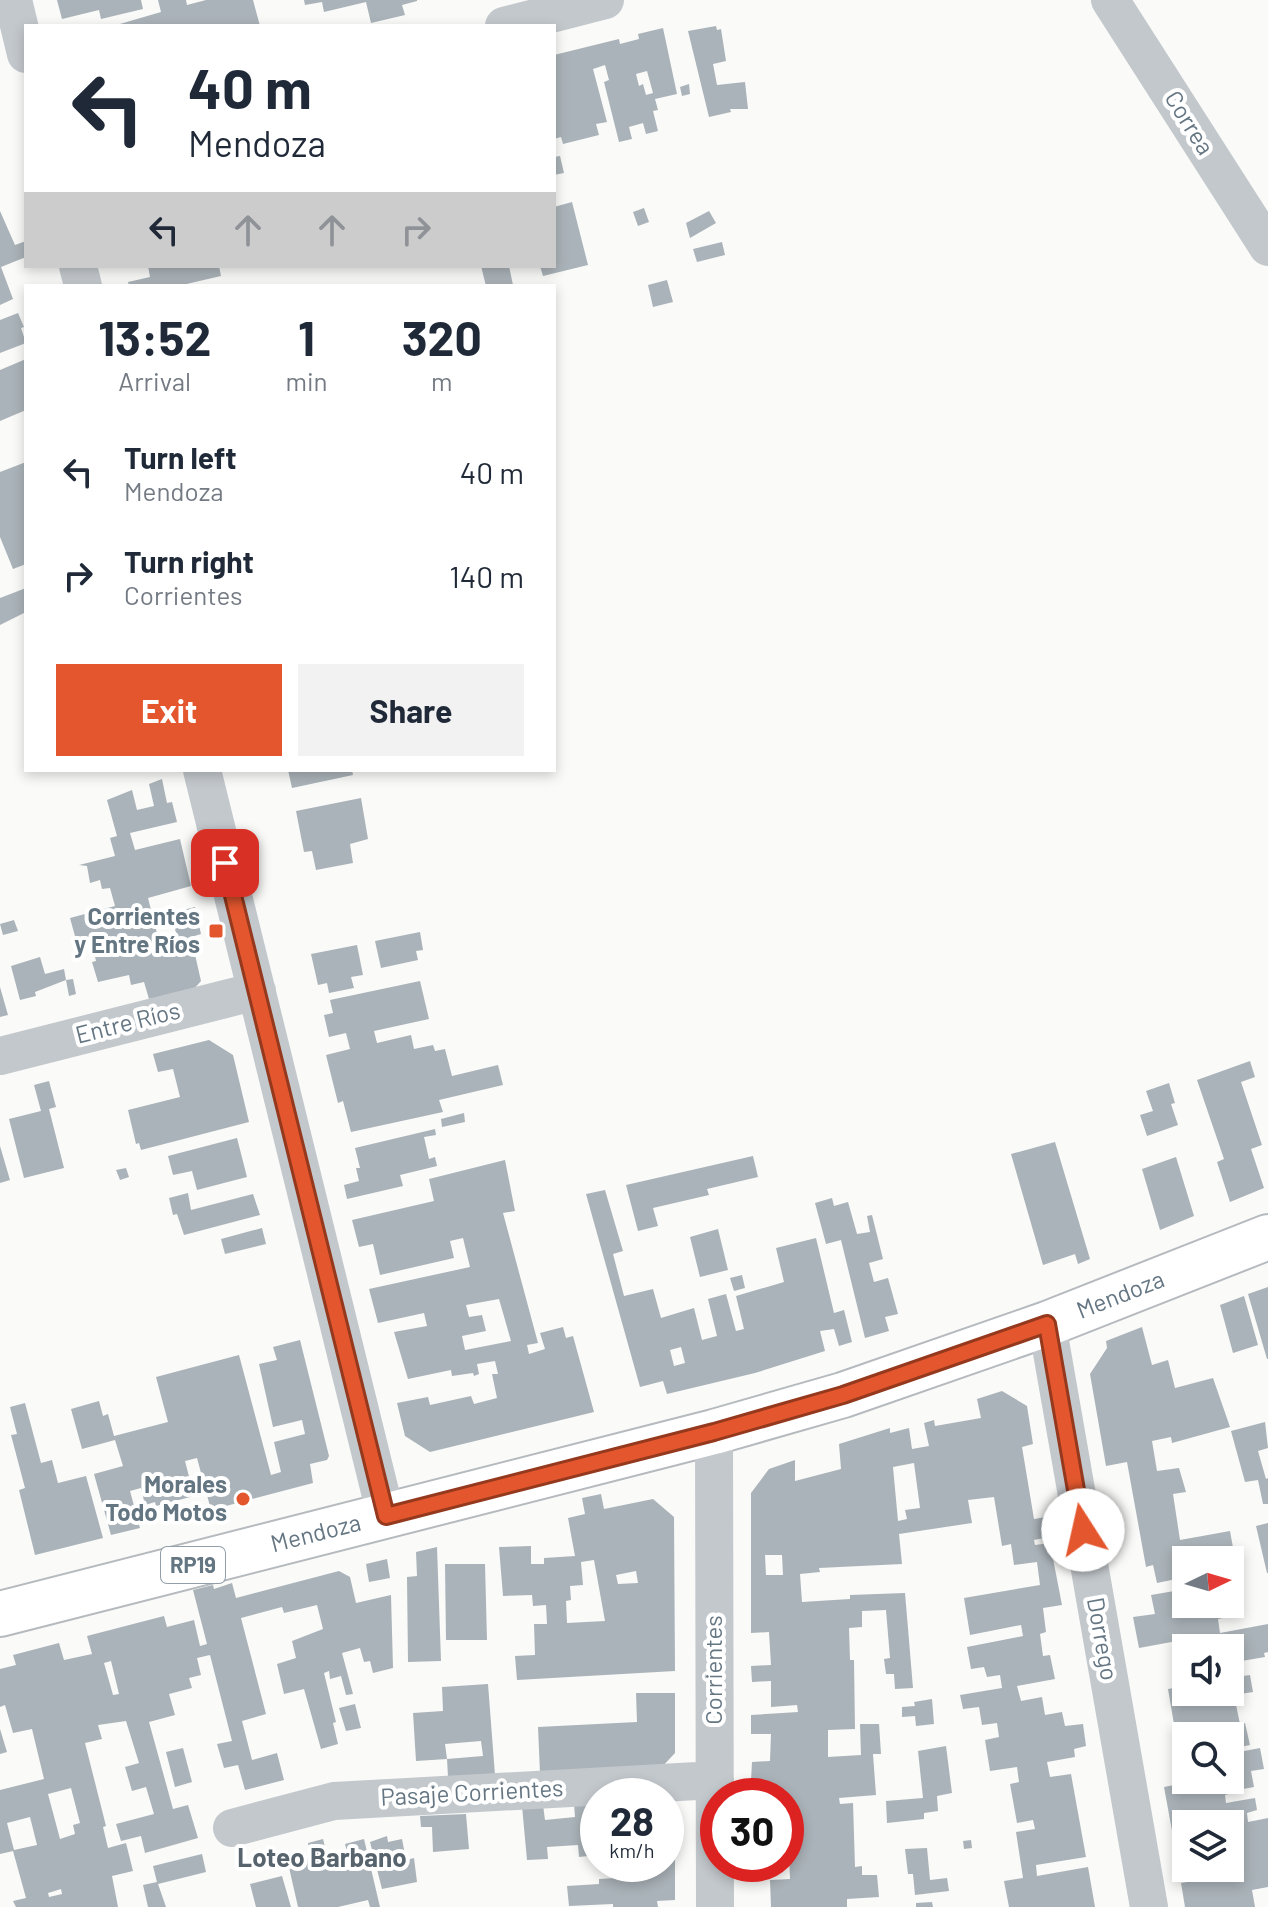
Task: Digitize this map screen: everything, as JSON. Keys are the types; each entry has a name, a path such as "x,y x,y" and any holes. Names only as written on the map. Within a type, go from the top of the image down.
{"main road":[{"name":"Mendoza","path":"0,1614 714,1432 843,1395 1047,1324 1268,1237"}],"street":[{"path":"13,0 24,46"},
{"path":"512,24 605,0"},
{"name":"Correa","path":"1110,0 1268,247"},
{"path":"202,772 386,1516"},
{"name":"Entre Ríos","path":"0,1056 257,991"},
{"name":"Dorrego","path":"1047,1324 1149,1907"},
{"name":"Corrientes","path":"714,1432 715,1778"},
{"name":"Pasaje Corrientes","path":"232,1828 334,1801 700,1781"},
{"name":"Corrientes","path":"715,1882 715,1907"}],"building":[{"path":"57,0 141,0 143,9 101,19 99,10 62,19"},
{"path":"158,0 186,0 187,5 206,0 253,0 259,24 120,24 161,12"},
{"path":"304,0 417,1 402,5 405,15 371,23 366,2 324,12 322,2 305,5"},
{"path":"716,26 717,30 721,29 726,61 713,64 717,85 745,82 748,109 730,109 731,112 709,117 688,31"},
{"path":"663,28 677,94 655,99 658,110 653,111 658,131 646,134 643,123 629,127 632,139 619,142 604,82 609,80 605,65 593,69 607,122 596,124 599,135 563,144 561,137 556,138 556,55 619,39 620,44 639,39 638,34","holes":["647,71 653,93 646,95 643,84 639,86 636,74"]},
{"path":"689,84 690,94 682,96 680,87"},
{"path":"560,156 564,173 556,175 556,157"},
{"path":"572,202 588,265 543,276 541,268 556,268 556,206"},
{"path":"644,208 649,222 638,226 633,212"},
{"path":"0,211 15,245 24,242 24,258 1,267 13,299 0,305"},
{"path":"709,211 716,223 690,238 686,223"},
{"path":"722,242 725,255 697,262 693,249"},
{"path":"148,268 219,268 221,276 187,284 128,284 150,277"},
{"path":"482,268 509,268 513,284 486,284"},
{"path":"667,280 673,302 653,307 648,285"},
{"path":"18,313 24,327 21,328 24,344 0,353 0,320"},
{"path":"24,360 24,411 0,421 0,370"},
{"path":"24,463 24,565 13,569 0,537 0,472"},
{"path":"24,589 24,613 0,625 0,598"},
{"path":"288,772 352,772 353,775 292,788"},
{"path":"162,779 167,803 172,802 177,822 130,833 135,850 180,839 191,886 148,898 160,945 178,941 171,913 195,907 201,934 191,937 201,981 194,989 149,999 144,982 131,985 129,975 98,982 92,962 96,961 92,944 78,947 70,918 115,906 110,888 102,889 100,880 90,883 87,866 79,865 115,856 110,838 117,836 107,800 132,790 137,810 154,806 149,784"},
{"path":"361,798 368,839 350,844 353,863 316,870 312,851 304,852 296,811"},
{"path":"14,920 18,931 3,935 0,924"},
{"path":"420,932 423,950 416,951 418,960 381,968 375,941"},
{"path":"357,945 363,975 351,977 354,988 329,993 327,983 318,985 311,954"},
{"path":"40,957 45,974 64,969 66,980 35,992 36,996 20,1000 11,966"},
{"path":"73,979 76,994 69,996 66,980"},
{"path":"420,981 429,1019 374,1031 377,1043 411,1035 414,1049 433,1045 435,1051 445,1049 452,1076 498,1065 503,1085 439,1100 443,1112 351,1132 343,1101 338,1103 326,1055 350,1049 346,1033 329,1037 324,1015 333,1013 330,1000"},
{"path":"0,987 8,1015 0,1017"},
{"path":"209,1040 233,1055 249,1122 141,1150 139,1143 136,1144 128,1110 180,1097 173,1069 158,1072 153,1054"},
{"path":"1250,1061 1255,1077 1241,1082 1262,1145 1251,1149 1264,1188 1230,1202 1217,1162 1224,1159 1197,1080"},
{"path":"49,1081 56,1107 49,1109 64,1168 24,1178 9,1119 41,1111 34,1085"},
{"path":"1169,1083 1175,1103 1171,1104 1178,1125 1147,1136 1140,1115 1153,1111 1146,1091"},
{"path":"464,1113 465,1122 442,1127 441,1119"},
{"path":"435,1129 436,1135 424,1137 429,1159 435,1157 437,1166 400,1175 403,1186 347,1199 344,1185 359,1181 356,1168 360,1168 355,1148"},
{"path":"237,1138 247,1177 197,1190 192,1171 173,1175 168,1156"},
{"path":"1055,1142 1090,1259 1078,1264 1075,1254 1043,1265 1011,1154"},
{"path":"0,1146 10,1180 0,1183"},
{"path":"753,1156 758,1177 707,1189 709,1195 653,1208 658,1226 638,1231 626,1185"},
{"path":"1176,1157 1194,1216 1160,1230 1142,1169"},
{"path":"505,1160 515,1211 503,1213 538,1343 527,1345 529,1354 545,1349 540,1333 563,1327 566,1338 573,1336 594,1412 430,1452 405,1436 397,1403 428,1397 430,1405 471,1396 474,1404 497,1398 492,1374 498,1374 495,1361 477,1364 479,1374 474,1376 473,1373 452,1376 451,1370 408,1379 394,1332 427,1326 424,1313 378,1323 369,1289 470,1267 463,1238 450,1241 454,1258 380,1275 373,1244 359,1247 352,1220 434,1201 429,1179","holes":["499,1299 511,1341 465,1350 462,1336 486,1331 482,1315 469,1317 466,1305"]},
{"path":"126,1168 129,1177 120,1180 116,1170"},
{"path":"605,1190 623,1251 613,1254 624,1296 653,1289 661,1318 694,1308 702,1340 717,1336 708,1299 726,1294 736,1331 744,1329 736,1296 784,1282 776,1248 816,1238 834,1313 844,1310 852,1342 839,1346 834,1329 820,1331 825,1351 755,1373 667,1394 663,1381 640,1387 586,1194","holes":["681,1347 685,1363 674,1366 670,1350"]},
{"path":"188,1193 191,1210 253,1194 260,1215 184,1235 177,1214 173,1215 169,1198"},
{"path":"832,1198 834,1206 848,1202 857,1234 870,1232 867,1216 872,1215 883,1259 869,1263 874,1282 888,1278 898,1314 885,1317 889,1331 865,1338 841,1240 826,1244 815,1203"},
{"path":"262,1228 266,1244 225,1254 221,1239"},
{"path":"718,1229 728,1270 700,1277 690,1237"},
{"path":"742,1275 745,1288 734,1291 730,1278"},
{"path":"1268,1287 1268,1359 1267,1359 1248,1294"},
{"path":"1244,1296 1258,1345 1233,1353 1220,1305"},
{"path":"1142,1327 1152,1365 1168,1360 1175,1388 1213,1378 1230,1427 1172,1443 1171,1437 1152,1441 1157,1471 1179,1468 1186,1492 1173,1494 1180,1540 1230,1531 1233,1546 1172,1546 1172,1580 1157,1583 1153,1565 1146,1567 1127,1462 1106,1466 1090,1374 1107,1348 1106,1341"},
{"path":"300,1340 329,1456 327,1460 310,1464 313,1483 211,1510 197,1458 185,1461 194,1496 156,1506 155,1502 145,1505 141,1488 130,1491 140,1528 111,1535 94,1474 123,1466 115,1440 82,1449 71,1409 99,1401 103,1416 108,1414 114,1436 168,1422 156,1377 239,1355 271,1475 281,1472 274,1442 305,1434 302,1420 273,1427 259,1364 277,1360 273,1347"},
{"path":"1002,1391 1027,1406 1033,1444 1022,1447 1034,1519 1046,1517 1049,1537 1034,1540 1035,1545 1050,1543 1062,1605 1043,1608 1046,1632 1040,1634 1043,1656 1050,1655 1055,1679 1017,1686 1021,1701 1042,1697 1045,1715 1062,1712 1065,1726 1083,1724 1086,1746 1074,1749 1075,1757 1047,1762 1050,1777 1071,1774 1086,1857 1036,1865 1037,1876 1088,1867 1095,1907 1009,1907 1004,1881 1023,1878 1016,1832 1035,1829 1033,1820 1017,1823 1010,1784 1019,1782 1017,1767 990,1771 985,1740 999,1737 997,1723 982,1725 979,1707 963,1709 960,1695 1002,1688 1000,1675 987,1677 984,1667 971,1669 967,1647 1023,1636 1021,1625 970,1635 964,1598 1040,1585 1037,1562 1014,1565 1011,1544 1002,1546 994,1497 968,1500 972,1523 899,1534 902,1564 819,1568 820,1572 800,1574 802,1602 850,1599 850,1595 905,1593 913,1688 895,1689 894,1674 886,1674 884,1659 890,1658 886,1610 862,1611 862,1627 849,1628 850,1660 854,1660 855,1729 828,1730 828,1757 861,1755 860,1724 879,1724 881,1754 873,1754 876,1795 839,1798 840,1804 853,1803 855,1867 862,1866 862,1875 877,1875 879,1897 847,1899 847,1907 771,1907 770,1882 804,1882 804,1778 751,1778 752,1762 770,1761 771,1734 751,1734 751,1715 798,1712 797,1705 771,1707 771,1681 752,1682 751,1666 771,1665 769,1632 751,1633 751,1493 769,1469 795,1460 795,1481 841,1469 839,1444 890,1428 890,1433 909,1428 912,1449 929,1446 924,1423 934,1420 935,1426 981,1418 977,1399","holes":["914,1463 920,1508 905,1510 907,1519 898,1521 893,1467","765,1555 782,1555 783,1575 766,1575"]},
{"path":"25,1403 41,1463 52,1460 58,1483 86,1476 103,1538 35,1555 19,1490 25,1488 11,1435 17,1434 10,1407"},
{"path":"1265,1422 1268,1448 1258,1451 1268,1478 1268,1504 1263,1504 1258,1480 1245,1482 1231,1431"},
{"path":"601,1494 604,1509 653,1499 674,1517 675,1671 517,1680 515,1656 535,1655 534,1624 547,1624 546,1605 533,1606 532,1595 503,1596 499,1547 531,1546 531,1564 544,1564 544,1558 575,1556 568,1518 585,1514 582,1498","holes":["594,1560 605,1621 567,1623 566,1601 571,1600 570,1586 583,1585 581,1562","636,1571 638,1583 618,1584 616,1575"]},
{"path":"1268,1523 1268,1573 1267,1573 1256,1526"},
{"path":"437,1547 441,1661 408,1662 407,1577 417,1576 416,1552"},
{"path":"387,1559 390,1578 369,1582 366,1564"},
{"path":"445,1564 485,1564 487,1640 446,1640"},
{"path":"339,1571 350,1577 356,1603 391,1595 393,1668 373,1673 370,1661 364,1662 360,1648 342,1653 353,1694 346,1695 341,1676 330,1679 329,1671 324,1673 338,1744 321,1749 304,1689 284,1694 277,1664 296,1658 292,1641 323,1629 317,1605 284,1613 282,1607 241,1618 266,1714 242,1721 252,1760 277,1753 284,1780 245,1790 238,1765 224,1768 217,1744 232,1741 210,1655 197,1658 201,1675 189,1678 192,1688 169,1694 175,1715 149,1722 173,1809 188,1805 198,1838 145,1853 141,1836 121,1841 116,1824 154,1814 146,1787 132,1791 125,1767 139,1763 126,1721 98,1725 102,1739 85,1743 106,1826 103,1827 108,1848 126,1843 133,1871 112,1876 118,1907 16,1907 13,1901 26,1898 13,1851 0,1854 0,1790 44,1779 32,1729 13,1733 5,1705 0,1707 0,1669 16,1665 13,1655 59,1643 64,1660 92,1654 87,1636 164,1616 167,1627 194,1620 200,1646 207,1644 193,1590 213,1585 214,1589 232,1583 236,1598","holes":["111,1661 119,1694 113,1695 104,1663","71,1788 80,1823 73,1825 75,1834 60,1839 48,1794","30,1817 37,1845 14,1850 7,1823","61,1889 62,1894 49,1897 48,1893"]},
{"path":"1172,1591 1172,1618 1223,1618 1218,1619 1220,1633 1268,1624 1268,1652 1264,1653 1265,1657 1244,1661 1244,1634 1172,1634 1172,1642 1139,1648 1133,1617 1155,1614 1151,1595"},
{"path":"1250,1675 1253,1692 1244,1693 1244,1676"},
{"path":"488,1684 495,1775 448,1777 447,1759 416,1761 413,1713 443,1711 442,1687","holes":["481,1741 483,1756 447,1759 445,1744"]},
{"path":"1172,1688 1172,1706 1236,1706 1240,1722 1174,1722 1168,1689"},
{"path":"636,1693 675,1693 675,1753 661,1768 540,1773 538,1727 637,1722"},
{"path":"932,1699 934,1724 916,1726 915,1716 902,1717 902,1707"},
{"path":"355,1704 361,1728 346,1731 339,1708"},
{"path":"1244,1723 1245,1723 1250,1745 1244,1746"},
{"path":"0,1729 7,1752 0,1754"},
{"path":"946,1746 952,1793 937,1796 938,1811 924,1813 924,1819 887,1823 886,1801 923,1798 918,1751"},
{"path":"183,1748 192,1782 175,1787 166,1752"},
{"path":"1260,1748 1264,1769 1251,1771 1254,1787 1244,1789 1244,1751"},
{"path":"1172,1785 1172,1794 1228,1794 1225,1795 1226,1803 1255,1798 1257,1810 1247,1813 1248,1822 1268,1818 1268,1887 1252,1890 1255,1907 1185,1907 1181,1883 1244,1882 1244,1810 1172,1810 1172,1831 1164,1787"},
{"path":"580,1803 580,1857 578,1845 547,1847 548,1859 527,1860 522,1806 543,1805 545,1820 575,1817 574,1804"},
{"path":"466,1814 469,1849 433,1852 432,1827 421,1827 420,1816"},
{"path":"387,1836 388,1842 402,1839 406,1860 414,1858 417,1882 382,1889 370,1842"},
{"path":"323,1839 329,1864 349,1859 345,1844 364,1839 380,1907 370,1907 368,1900 338,1907 298,1907 288,1863 311,1857 308,1843"},
{"path":"971,1840 972,1848 964,1849 963,1841"},
{"path":"927,1848 930,1880 947,1878 949,1891 915,1895 913,1874 908,1874 905,1849"},
{"path":"202,1854 206,1872 158,1884 166,1907 148,1907 143,1885 157,1882 153,1866"},
{"path":"282,1876 291,1907 256,1907 250,1884"},
{"path":"675,1882 675,1900 657,1901 658,1907 613,1907 613,1904 569,1906 567,1886"},
{"path":"932,1902 933,1907 916,1907 916,1903"}],"place":[{"name":"Corrientes y Entre Ríos","path":"216,931"},
{"name":"Morales Todo Motos","path":"243,1499"}],"district":[{"name":"Loteo Barbano","path":"322,1858"}],"route":[{"path":"225,863 386,1516 714,1432 843,1395 1047,1324 1083,1530"}]}
